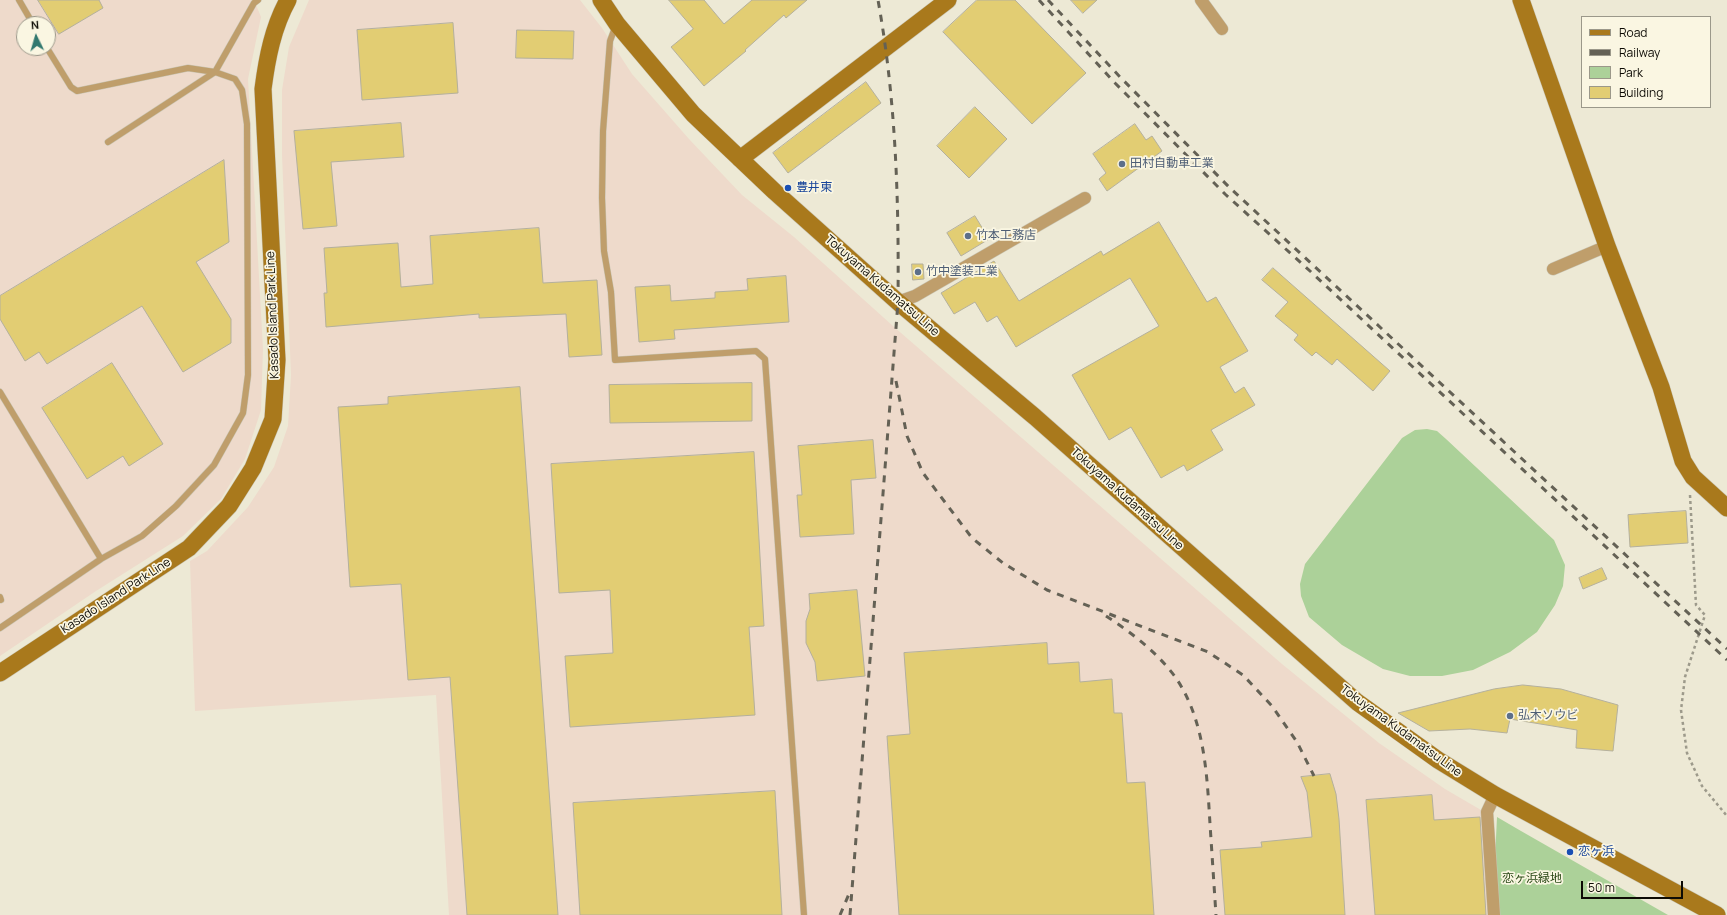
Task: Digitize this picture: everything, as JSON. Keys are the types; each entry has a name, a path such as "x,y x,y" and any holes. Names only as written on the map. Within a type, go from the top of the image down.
{"main road":[{"name":"Kasado Island Park Line","path":"0,673 189,548 229,506 253,468 273,419 277,360 263,89 266,65 274,32 288,0"},
{"name":"Tokuyama Kudamatsu Line","path":"601,0 617,24 693,114 740,159 898,302 1035,417 1357,702 1438,760 1495,795 1717,915"},
{"path":"740,159 948,0"},
{"path":"1521,0 1607,246 1661,387 1683,461 1693,477 1727,508"}],"street":[{"path":"1201,0 1222,29"},
{"path":"898,302 915,296 1085,198"},
{"path":"1553,269 1607,246"},
{"path":"1494,915 1487,812 1495,795"}],"lane":[{"path":"19,0 28,16"},
{"path":"108,142 215,72 254,4 258,0"},
{"path":"617,24 610,41 603,131 602,198 604,251 611,292 615,360 756,351 765,359 804,915"},
{"path":"0,628 101,559 142,536 176,506 214,465 243,413 248,375 247,124 242,90 235,78 215,72 188,68 91,89 76,90 71,87 52,56"},
{"path":"0,392 101,559"}],"path":[{"path":"1693,477 1689,488 1696,605 1705,615 1685,677 1681,710 1687,753 1702,786 1727,816"}],"shaded area":[{"path":"0,0 254,0 261,17 248,79 263,349 261,410 245,459 221,499 183,536 96,591 0,656"},
{"path":"309,0 580,0 602,28 632,74 689,139 742,195 794,237 893,326 1282,664 1379,743 1445,789 1481,810 1489,915 449,915 436,695 195,711 190,561 207,551 248,507 274,467 288,426 291,375 282,155 282,90 289,47"}],"green space":[{"path":"1427,429 1437,431 1554,540 1565,565 1563,586 1555,605 1537,632 1510,652 1473,670 1442,676 1410,676 1383,669 1342,645 1309,617 1301,596 1300,584 1305,564 1402,438 1415,430"},
{"name":"恋ヶ浜緑地","path":"1497,817 1668,915 1499,915 1495,859"}],"building":[{"path":"38,0 99,0 103,8 59,34 56,29 56,16 48,16"},
{"path":"669,0 704,0 724,24 752,0 807,0 786,18 784,15 745,50 746,51 704,86 671,47 693,29"},
{"path":"977,0 1015,0 1086,73 1032,124 943,32"},
{"path":"1071,0 1097,0 1083,13"},
{"path":"453,23 458,93 362,100 357,30"},
{"path":"517,30 574,31 573,59 516,58"},
{"path":"866,82 881,103 788,173 773,153"},
{"path":"975,107 1007,139 969,178 937,146"},
{"path":"401,123 404,157 331,162 337,226 303,229 294,131"},
{"name":"田村自動車工業","path":"1135,124 1146,140 1152,136 1162,151 1107,191 1099,179 1106,173 1093,154"},
{"path":"224,160 229,242 196,262 231,319 231,343 183,372 142,306 47,364 39,352 25,361 0,319 0,296"},
{"name":"竹本工務店","path":"975,216 989,239 961,256 947,233"},
{"path":"1159,222 1207,302 1216,297 1248,351 1220,367 1235,393 1244,387 1255,405 1211,430 1223,450 1187,471 1184,465 1161,478 1131,427 1109,440 1072,375 1159,326 1130,278 1016,347 997,316 987,322 975,302 954,314 941,293 994,261 1019,301 1101,251 1103,255"},
{"path":"539,228 543,283 597,280 602,355 569,357 566,314 479,318 479,314 326,327 324,293 327,293 324,248 398,243 401,287 433,284 430,236"},
{"name":"竹中塗装工業","path":"912,264 923,264 924,279 913,280"},
{"path":"1273,268 1390,371 1373,391 1337,359 1332,365 1316,352 1312,356 1294,340 1298,335 1275,316 1288,302 1262,280"},
{"path":"786,276 789,322 674,330 675,339 639,342 635,287 670,285 671,301 715,298 715,292 748,290 747,279"},
{"path":"112,363 163,444 129,466 123,456 87,479 42,408"},
{"path":"752,383 752,421 610,423 609,385"},
{"path":"520,387 558,915 467,915 450,677 408,680 401,584 350,587 338,407 388,404 388,397"},
{"path":"873,440 876,478 851,480 854,534 800,537 797,495 802,495 798,446"},
{"path":"754,452 764,626 749,627 755,715 570,727 565,656 613,653 610,590 559,593 551,464"},
{"path":"1686,511 1688,543 1630,547 1628,515"},
{"path":"1602,568 1607,579 1583,589 1579,578"},
{"path":"857,590 865,676 817,681 815,662 806,643 806,621 810,609 809,594"},
{"path":"1047,643 1048,664 1079,662 1080,682 1112,679 1114,713 1122,713 1127,783 1145,782 1154,915 899,915 887,736 910,734 904,653"},
{"name":"弘木ソウビ","path":"1523,685 1561,689 1618,705 1613,751 1576,748 1577,730 1510,719 1507,733 1470,729 1429,731 1398,713 1494,689"},
{"path":"1330,774 1336,794 1339,819 1345,915 1225,915 1220,850 1262,847 1261,842 1312,837 1307,792 1301,777"},
{"path":"775,791 782,915 580,915 573,803"},
{"path":"1432,795 1434,820 1480,817 1486,915 1375,915 1366,800"}],"railway":[{"path":"850,915 898,302 897,188 893,113 878,0"},
{"path":"1039,0 1115,83 1225,194 1310,271 1727,660"},
{"path":"1048,0 1121,78 1230,188 1727,649"},
{"path":"896,381 907,436 923,473 972,538 1003,563 1047,590 1208,652 1243,675 1272,706 1297,742 1314,776"},
{"path":"1106,616 1135,636 1161,660 1176,678 1186,695 1193,712 1199,730 1206,768 1216,915"},
{"path":"840,915 849,894"}],"place":[{"name":"田村自動車工業","path":"1122,164"},
{"name":"豊井東","path":"788,188"},
{"name":"竹本工務店","path":"968,236"},
{"name":"竹中塗装工業","path":"918,272"},
{"name":"弘木ソウビ","path":"1510,716"},
{"name":"恋ヶ浜","path":"1570,852"}]}
